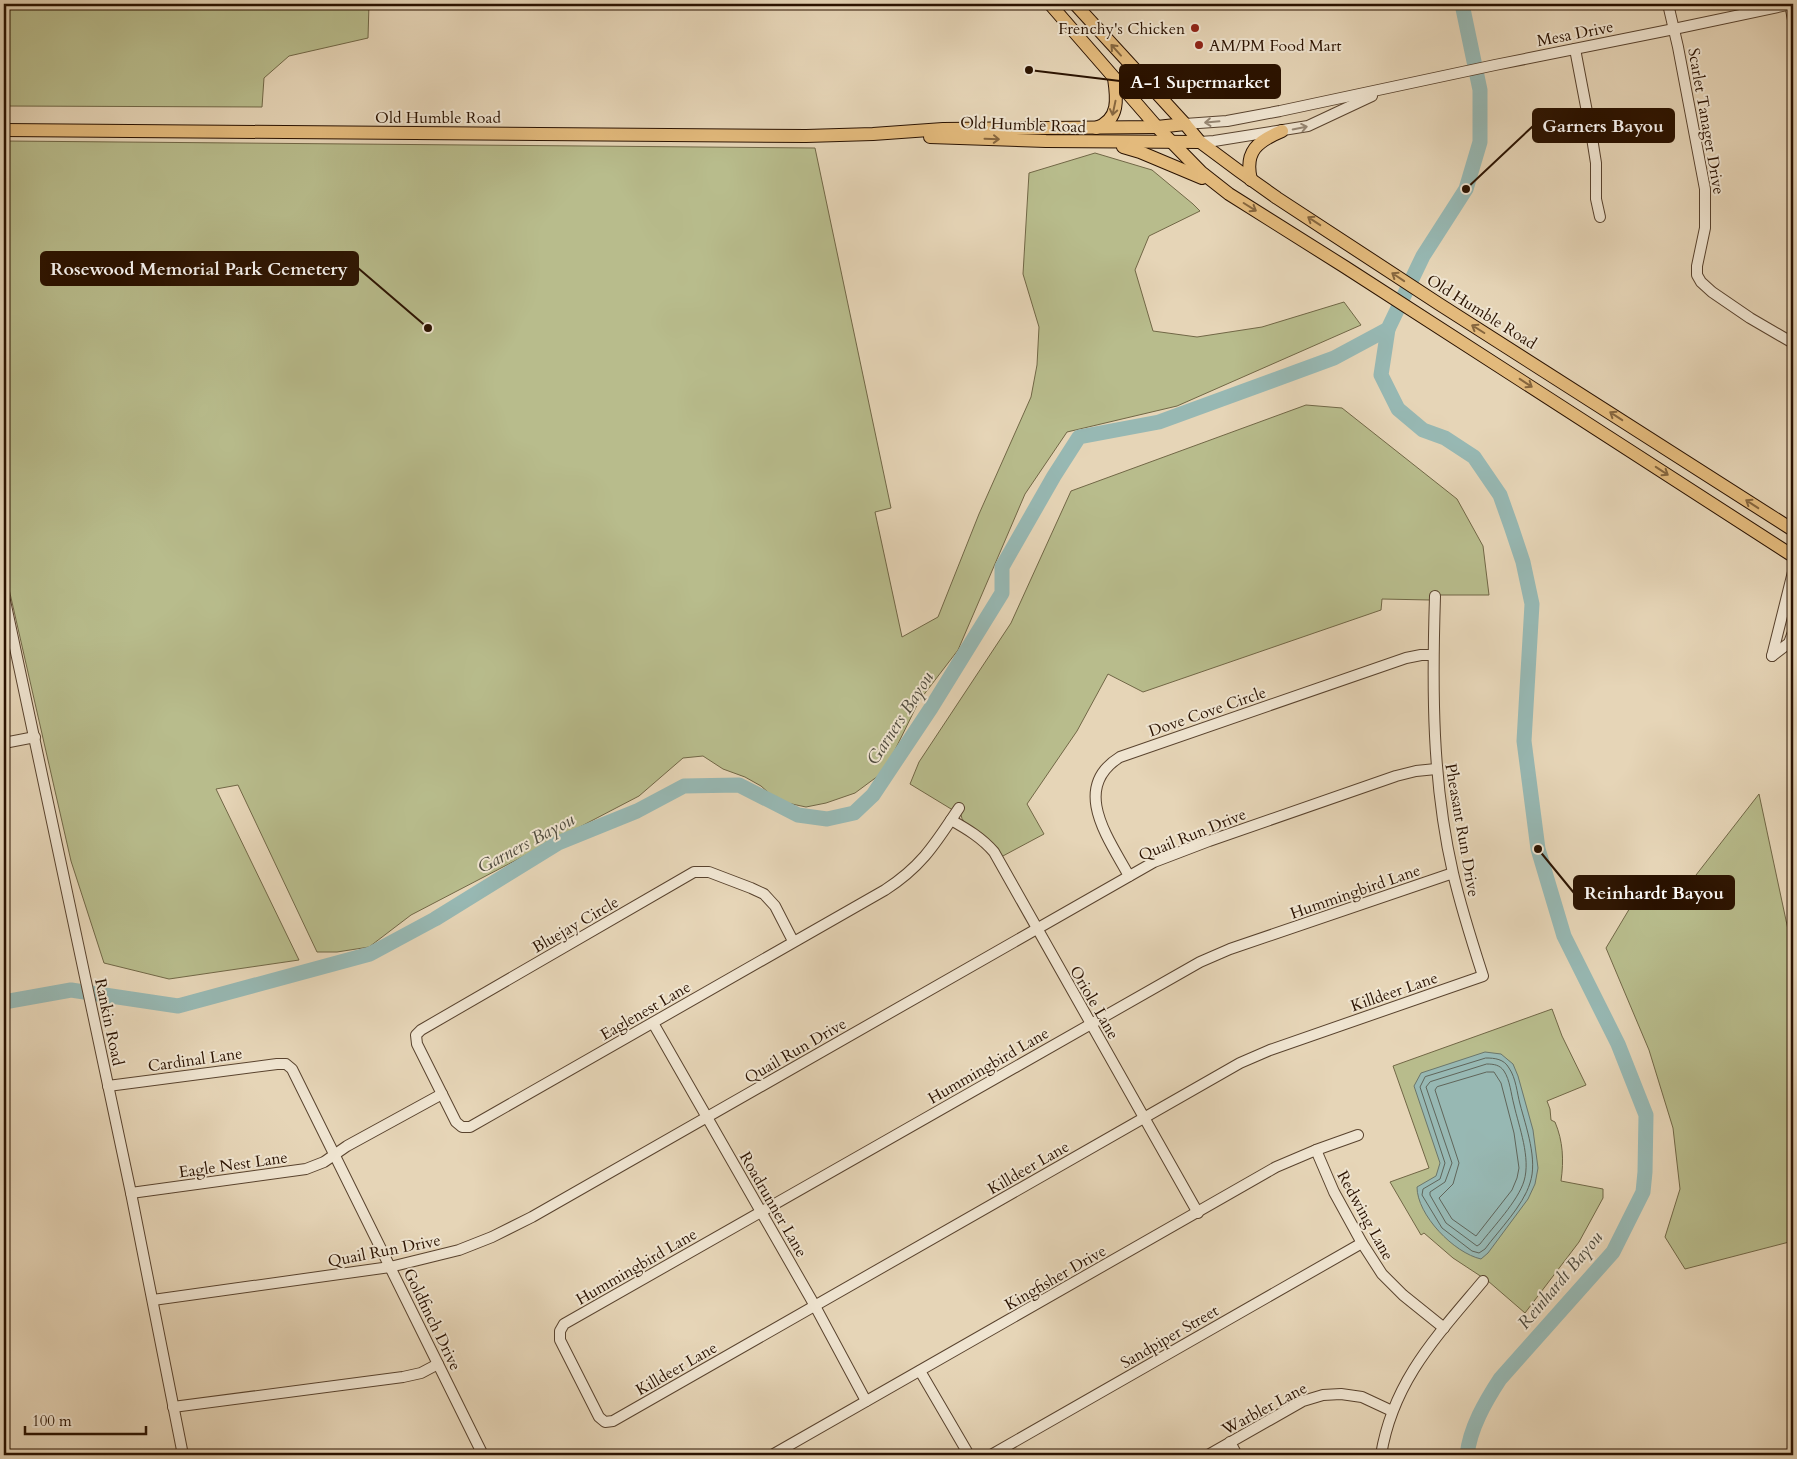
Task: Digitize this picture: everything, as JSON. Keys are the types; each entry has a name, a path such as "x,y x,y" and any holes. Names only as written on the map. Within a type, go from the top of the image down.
{"main road":[{"path":"1050,4 1157,127 1201,172 1226,191 1793,556"},
{"path":"1075,4 1185,124"},
{"path":"1095,128 1106,123 1114,114 1116,93 1114,78"},
{"name":"Old Humble Road","path":"4,130 806,136 873,134 943,128 1157,127 1185,124 1200,142 1251,180 1439,304 1788,523 1793,530"},
{"path":"1251,180 1249,162 1256,146 1264,139 1282,131"},
{"name":"Old Humble Road","path":"873,134 1106,143 1173,143"},
{"name":"Mesa Drive","path":"1173,143 1200,142"},
{"path":"1106,143 1140,152 1187,171 1226,191"},
{"path":"1546,396 1557,378"}],"street":[{"name":"Scarlet Tanager Drive","path":"1668,4 1705,189 1705,228 1697,266 1697,275 1701,282 1712,292 1750,318 1793,343"},
{"name":"Mesa Drive","path":"1185,124 1227,121 1269,114 1393,86 1791,4"},
{"path":"1791,4 1793,20"},
{"path":"1575,49 1596,163 1596,199 1600,217"},
{"name":"Mesa Drive","path":"1200,142 1308,126 1393,86"},
{"path":"1793,572 1772,656 1789,643 1793,632"},
{"name":"Rankin Road","path":"4,596 132,1193 183,1455"},
{"name":"Pheasant Run Drive","path":"1435,596 1433,698 1436,769 1453,873 1463,913 1483,976"},
{"name":"Dove Cove Circle","path":"1129,876 1101,825 1096,806 1096,791 1100,778 1112,762 1130,754 1406,658 1433,655"},
{"path":"4,743 35,737"},
{"name":"Quail Run Drive","path":"153,1300 390,1267 459,1250 492,1237 532,1217 707,1118 1154,862 1208,840 1396,776 1436,769"},
{"name":"Eaglenest Lane","path":"442,1094 456,1122 462,1128 470,1127 900,880 916,868 929,853 959,808"},
{"name":"Oriole Lane","path":"951,820 974,834 994,852 1198,1213"},
{"name":"Bluejay Circle","path":"442,1094 416,1044 416,1035 421,1030 694,872 710,872 764,894 774,906 793,942"},
{"name":"Hummingbird Lane","path":"605,1422 599,1417 560,1340 560,1331 564,1324 1200,962 1230,949 1453,873"},
{"name":"Killdeer Lane","path":"605,1422 613,1421 1240,1063 1270,1050 1483,976"},
{"name":"Roadrunner Lane","path":"653,1023 815,1306 866,1401"},
{"name":"Cardinal Lane","path":"108,1086 286,1064"},
{"name":"Goldfinch Drive","path":"286,1064 292,1069 335,1154 483,1455"},
{"path":"335,1154 363,1136 442,1094"},
{"name":"Kingfisher Drive","path":"772,1455 1276,1167 1358,1135"},
{"name":"Redwing Lane","path":"1316,1150 1334,1192 1362,1244 1382,1274 1403,1295 1444,1328"},
{"name":"Eagle Nest Lane","path":"132,1193 290,1172 324,1162 335,1154"},
{"name":"Sandpiper Street","path":"991,1455 1362,1244"},
{"path":"1381,1455 1392,1411 1404,1384 1419,1359 1483,1281"},
{"path":"173,1407 403,1376 421,1373 438,1364"},
{"path":"920,1371 969,1455"},
{"name":"Warbler Lane","path":"1208,1455 1303,1401 1323,1395 1341,1394 1362,1398 1392,1411"},
{"path":"1230,1442 1238,1455"}],"green space":[{"path":"4,4 369,4 368,38 289,56 264,78 262,107 4,106"},
{"path":"4,141 815,148 891,508 875,512 902,637 938,617 979,514 1031,397 1037,365 1039,327 1023,274 1029,173 1095,153 1152,170 1200,211 1149,236 1135,270 1153,331 1197,337 1262,327 1344,302 1361,325 1177,406 1067,432 1025,494 958,650 919,701 892,756 878,776 855,793 826,803 806,807 778,801 761,786 745,777 723,769 703,756 683,758 639,796 411,915 369,947 337,952 317,952 238,785 216,789 299,960 169,979 104,963 71,861 4,567"},
{"path":"1306,405 1342,408 1457,499 1483,546 1489,595 1431,595 1430,600 1382,599 1381,610 1143,692 1108,674 1077,731 1027,804 1044,834 1001,857 987,838 964,822 961,815 910,784 919,762 1011,623 1071,491"},
{"path":"1759,794 1793,953 1793,1241 1685,1269 1665,1237 1680,1189 1673,1128 1649,1050 1606,948 1646,881 1689,884"},
{"path":"1552,1009 1562,1036 1586,1085 1547,1101 1551,1120 1555,1122 1561,1143 1563,1158 1561,1181 1603,1189 1603,1198 1579,1242 1525,1313 1488,1281 1453,1258 1424,1233 1421,1235 1390,1182 1429,1168 1393,1066"}],"water":[{"path":"1485,1052 1501,1054 1513,1064 1533,1130 1538,1168 1535,1184 1528,1199 1488,1253 1481,1259 1470,1255 1449,1241 1430,1221 1423,1209 1417,1187 1436,1176 1440,1163 1414,1086 1421,1073"}],"waterway":[{"name":"Garners Bayou","path":"4,1002 71,990 178,1006 370,954 435,919 558,843 637,811 684,786 739,785 798,815 827,819 854,813 873,795 931,708 1002,593 1002,567 1054,476 1079,437 1159,422 1334,358 1388,329 1423,256 1466,189 1480,142 1480,90 1462,4"},
{"name":"Reinhardt Bayou","path":"1388,329 1381,375 1398,409 1423,430 1445,438 1474,457 1500,495 1523,562 1532,604 1524,741 1538,849 1564,936 1618,1044 1646,1115 1643,1192 1613,1252 1500,1379 1475,1425 1467,1455"}],"place":[{"name":"Frenchy's Chicken","path":"1195,28"},
{"name":"AM/PM Food Mart","path":"1199,45"},
{"name":"A-1 Supermarket","path":"1029,70"},
{"name":"Garners Bayou","path":"1466,189"},
{"name":"Rosewood Memorial Park Cemetery","path":"428,328"},
{"name":"Reinhardt Bayou","path":"1538,849"}]}
